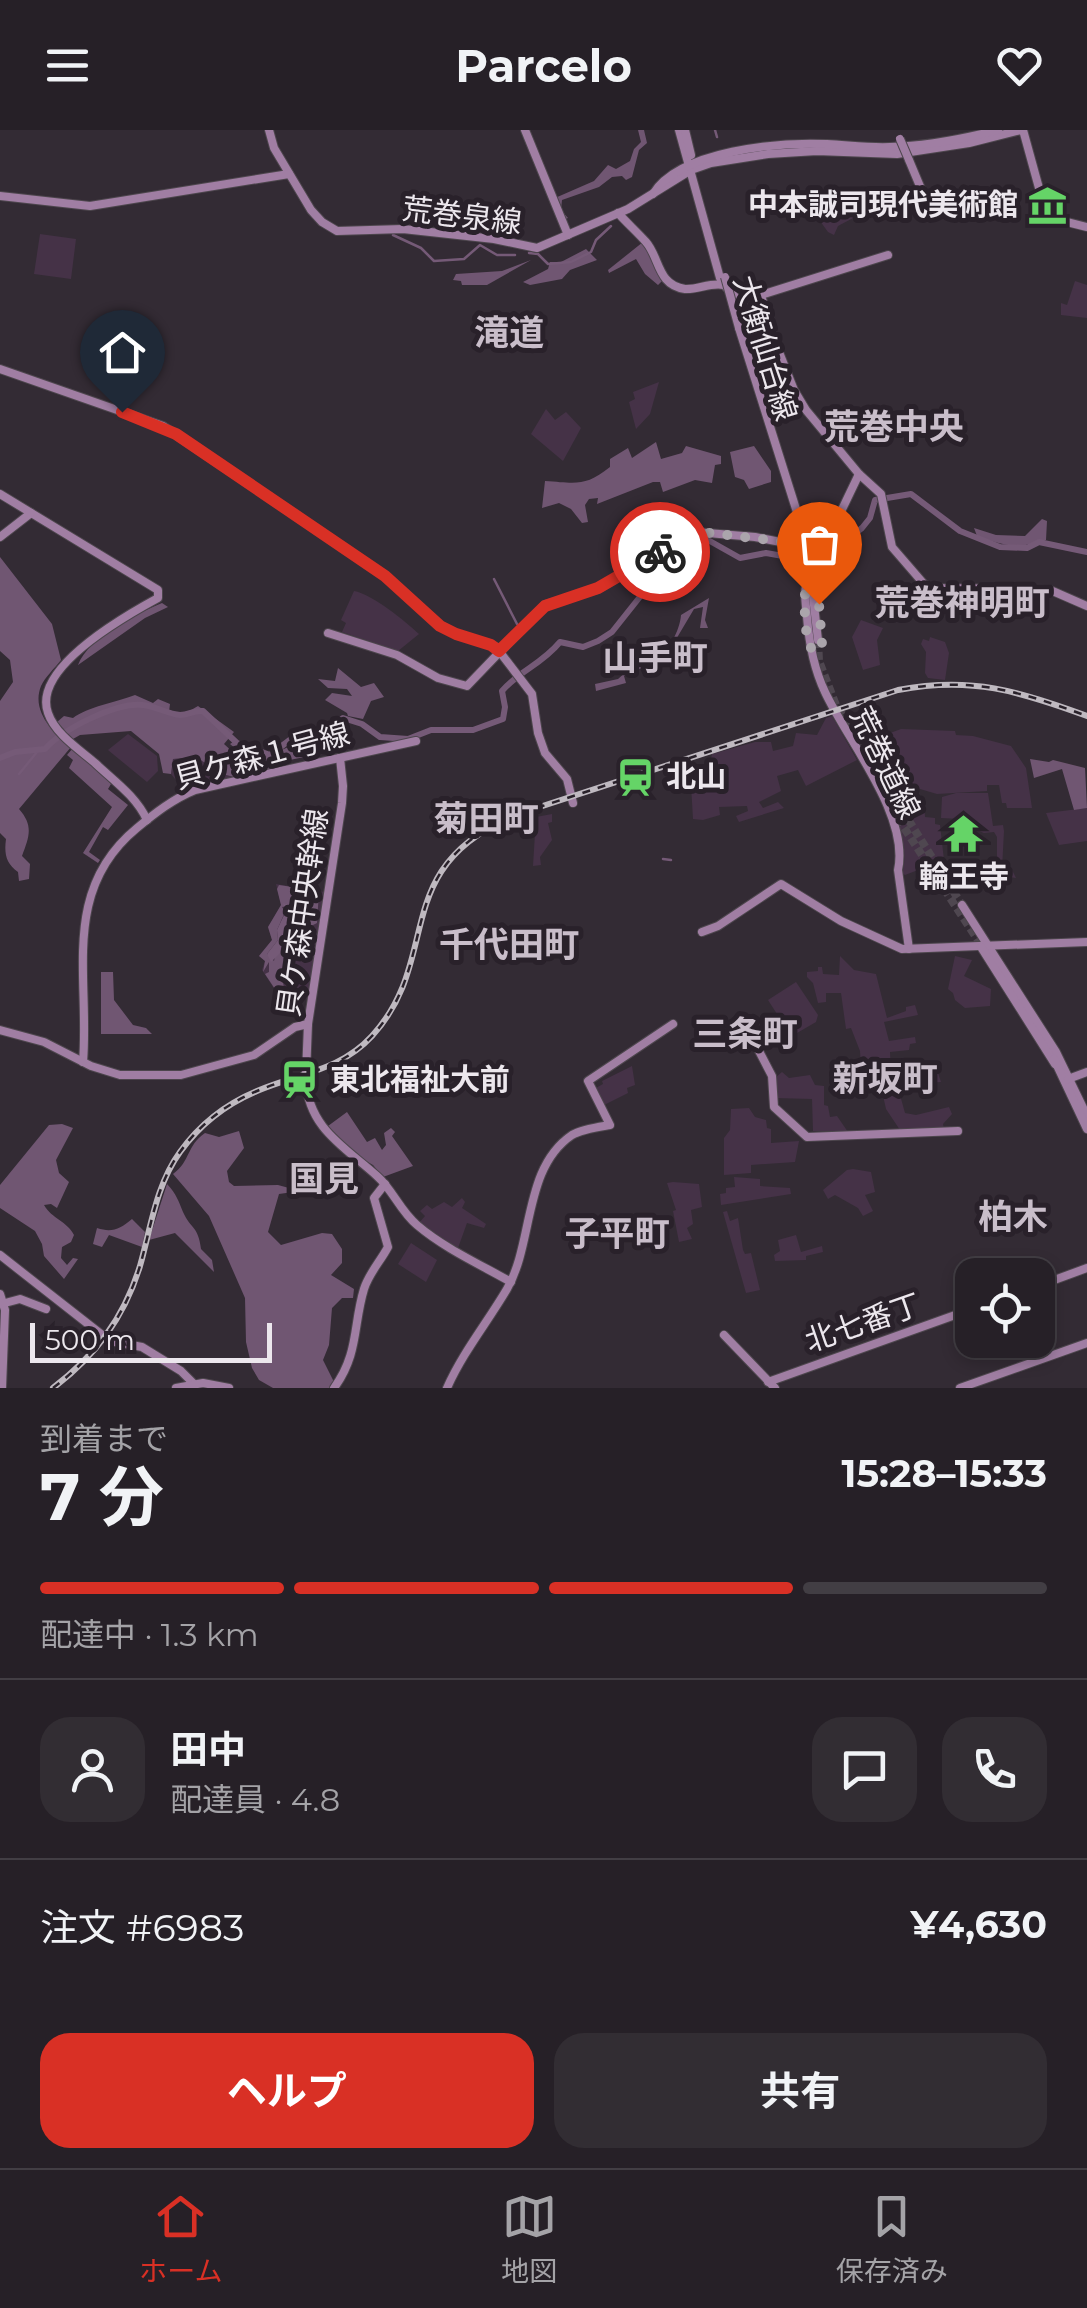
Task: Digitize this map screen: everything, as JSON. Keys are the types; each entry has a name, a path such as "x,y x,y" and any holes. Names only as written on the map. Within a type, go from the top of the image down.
{"street":[{"name":"荒巻泉線","path":"269,130 274,148 316,217 336,231 403,229 536,248 618,213 692,166"},
{"path":"525,130 568,234"},
{"name":"大衡仙台線","path":"682,130 736,329 805,544 809,567 805,590 808,642 816,648 820,645 821,630 816,577 809,567"},
{"path":"692,166 730,154 814,144 896,147 998,130"},
{"path":"692,166 824,150 897,154 969,144 1022,130 1047,218 1087,227"},
{"path":"899,135 922,191 922,202"},
{"path":"0,196 90,206 289,174"},
{"path":"618,213 649,245 664,277 686,289 714,283 724,285 774,336"},
{"path":"888,254 761,296 794,390 859,474 883,498 892,547 928,587 1048,589 1087,606"},
{"path":"0,369 163,426 385,576 440,626 499,651 534,700 536,725 546,753 567,779 572,803"},
{"path":"328,633 397,655 438,678 466,686 545,606 598,588 696,532 805,544 820,538 836,522 859,474"},
{"path":"0,494 158,592 158,598 94,640 52,679 46,692 47,710 60,731 136,800 147,820"},
{"path":"0,537 31,513"},
{"name":"荒巻道線","path":"816,648 824,690 866,761 894,829 909,948"},
{"name":"貝ケ森１号線","path":"83,1062 87,902 110,857 147,820 178,797 196,790 416,741"},
{"name":"貝ケ森中央幹線","path":"340,758 344,786 308,1024 307,1100 314,1116 385,1184"},
{"path":"702,932 718,926 782,884 841,921 896,947 1087,942"},
{"path":"962,906 1087,1116"},
{"path":"1012,992 1065,1076 1087,1128"},
{"path":"0,1030 44,1042 120,1075 181,1075 260,1052 295,1027 308,1024"},
{"path":"446,1388 460,1356 510,1282 545,1167 576,1133 610,1125 588,1082 673,1024"},
{"path":"760,1051 772,1074 772,1102 776,1111 807,1137 958,1130"},
{"path":"1065,1076 1087,1072"},
{"path":"334,1388 347,1366 364,1290 388,1248 374,1198 385,1184 422,1228 510,1282"},
{"path":"0,1255 108,1339 142,1347 192,1383"},
{"path":"1055,1280 1087,1268"},
{"path":"2,1388 2,1298 20,1299 46,1309"},
{"name":"北七番丁","path":"771,1385 955,1315"},
{"path":"724,1335 771,1385"},
{"path":"960,1388 1087,1344"},
{"path":"176,1388 192,1383 229,1388"}],"shaded area":[{"path":"638,130 644,130 647,143 639,150 632,177 612,177 599,187 562,200 561,210 568,218 563,220 555,198 594,181 608,165 616,169 630,161 641,142"},
{"path":"825,193 856,194 855,217 838,226 834,235 810,207 811,201 824,201"},
{"path":"40,234 76,239 71,279 34,274"},
{"path":"643,242 663,280 658,285 636,259 609,273 608,270"},
{"path":"586,249 597,260 570,270 562,279 530,285 523,282 548,269 550,262 561,262"},
{"path":"531,260 487,285 462,285 461,281 453,280 456,274 502,271"},
{"path":"1075,281 1087,285 1087,318 1061,315 1061,303 1067,305"},
{"path":"659,382 650,414 636,429 629,402 635,399 633,392"},
{"path":"546,409 555,420 566,412 581,428 563,461 531,434"},
{"path":"656,442 661,459 682,453 686,446 721,456 712,483 695,480 663,492 660,482 653,482 597,504 598,498 589,499 585,505 588,522 582,523 571,509 559,503 542,508 545,481 587,481 610,467 610,459 628,448 632,458"},
{"path":"754,446 771,471 771,482 749,489 744,480 735,477 730,452"},
{"path":"1042,519 1047,521 1046,540 1017,546 977,536 974,528 996,535 1025,536"},
{"path":"0,557 52,624 61,660 41,686 39,704 51,728 71,747 19,809 29,832 22,856 30,864 29,879 19,881 18,872 7,858 6,839 0,833 0,701 13,682 10,660 0,651"},
{"path":"354,591 379,602 419,634 398,651 342,632 346,623 341,620"},
{"path":"709,598 705,620 708,628 700,628 703,607 694,609 662,663 637,669 635,665 624,676 626,683 596,691 595,684 618,679 643,657 653,661 658,658 672,641 681,615"},
{"path":"162,603 168,607 145,618 78,665 102,636"},
{"path":"861,620 883,628 877,640 880,665 863,670 852,637"},
{"path":"930,637 945,642 949,653 945,680 928,678 925,673 926,652 921,644"},
{"path":"338,668 361,687 374,683 384,697 371,701 363,719 348,716 325,700 332,693 352,696 347,689 328,688 318,679 335,681"},
{"path":"135,695 153,703 158,699 170,704 169,712 179,717 198,706 234,732 224,744 257,774 238,778 222,774 196,757 173,759 171,774 163,773 159,754 131,731 80,735 73,739 57,722 64,716 73,718"},
{"path":"832,716 857,760 806,786 798,770 777,776 781,791 759,802 763,808 778,802 784,808 739,822 736,816 748,811 747,806 719,807 720,815 693,819 690,768 710,764 712,754 755,742 771,742 773,751 793,746 796,733 817,735 826,718"},
{"path":"901,729 955,731 956,735 1011,746 1026,768 1032,808 1007,808 1002,803 999,785 987,785 987,791 937,794 879,777 863,743"},
{"path":"326,731 325,741 304,757 290,760 290,766 262,771 230,744 265,757"},
{"path":"128,734 157,756 158,771 147,782 108,750"},
{"path":"73,748 111,784 108,789 128,805 108,830 103,827 89,852 100,860 98,863 83,853 112,807 69,768 73,760 67,755"},
{"path":"197,757 222,774 238,778 184,790 171,774 173,759"},
{"path":"1030,759 1085,768 1087,808 1074,810 1062,769 1034,778"},
{"path":"894,783 894,789 882,790 887,799 924,800 925,817 935,818 935,824 940,825 944,860 905,875 902,839 879,784"},
{"path":"988,793 993,826 1003,825 1002,869 1012,870 1016,878 997,875 994,832 974,829 972,822 968,823 968,830 961,829 961,819 941,818 942,797"},
{"path":"1087,808 1087,841 1059,845 1046,813"},
{"path":"552,814 552,822 548,823 552,840 540,857 541,865 533,866 536,817"},
{"path":"276,884 325,892 309,999 277,993 262,970 265,961 259,956 272,940 268,927 281,905"},
{"path":"279,885 319,891 317,923 311,926 310,942 291,957 291,966 282,976 285,994 277,992 265,974 269,972 269,962 263,972 265,961 259,956 272,940 268,927 281,905","holes":["307,901 299,926 293,930 293,942 274,961 267,954 278,940 277,930 285,912 282,907"]},
{"path":"299,897 307,901 293,930 294,945 271,962 267,954 278,940 277,930 285,913 283,903 288,905"},
{"path":"840,956 854,970 876,974 887,1018 915,1005 918,1015 884,1022 889,1041 915,1037 916,1043 910,1044 909,1050 890,1052 891,1073 900,1076 936,1067 941,1082 882,1086 876,1071 861,1066 851,1028 846,1029 841,993 826,993 826,1002 818,1003 813,983 807,977 807,972 818,971 818,967 822,967 823,974 839,975"},
{"path":"955,956 972,960 964,976 991,989 990,1006 965,1008 955,1000 948,989"},
{"path":"101,972 113,972 114,1000 133,1025 152,1034 101,1034"},
{"path":"796,982 818,1015 816,1022 797,1033 792,1025 786,1028 768,1000"},
{"path":"632,1066 635,1085 602,1106 594,1089"},
{"path":"782,1072 789,1078 810,1075 815,1085 824,1086 824,1105 828,1106 830,1117 837,1116 848,1132 813,1131 812,1099 775,1098 775,1078"},
{"path":"896,1087 912,1092 900,1095 905,1113 916,1115 949,1107 952,1114 943,1124 944,1129 900,1130 886,1109 882,1091"},
{"path":"749,1108 755,1117 766,1120 771,1143 799,1141 795,1162 751,1165 751,1173 724,1175 724,1138 730,1130 731,1109"},
{"path":"347,1112 367,1142 375,1138 382,1150 386,1145 384,1133 391,1128 395,1132 392,1136 413,1166 383,1177 373,1165 355,1155 328,1126"},
{"path":"49,1125 73,1128 56,1160 59,1173 69,1182 57,1208 44,1205 74,1235 62,1247 61,1258 67,1265 73,1258 78,1259 64,1279 44,1256 35,1231 0,1208 0,1185"},
{"path":"239,1131 244,1148 227,1171 229,1182 234,1186 278,1185 300,1191 279,1194 268,1232 281,1245 322,1233 332,1234 342,1249 342,1263 331,1275 354,1289 353,1298 342,1298 332,1308 329,1345 323,1360 337,1388 273,1388 259,1380 246,1342 245,1298 209,1216 173,1174 205,1133 219,1137"},
{"path":"853,1169 871,1172 875,1192 865,1195 873,1211 863,1216 858,1208 835,1195 828,1199 823,1190"},
{"path":"734,1177 760,1179 760,1186 790,1188 791,1194 721,1205 720,1194 735,1187"},
{"path":"667,1183 699,1184 702,1207 691,1210 693,1224 687,1228 692,1239 679,1242 673,1211 676,1210"},
{"path":"167,1184 196,1231 201,1249 212,1260 214,1272 175,1233 149,1240"},
{"path":"462,1198 462,1208 486,1224 484,1228 467,1223 458,1248 419,1223 425,1216 420,1211 427,1205 432,1209 444,1202 452,1207"},
{"path":"727,1211 730,1221 738,1218 743,1250 745,1254 751,1253 760,1290 746,1293 723,1212"},
{"path":"132,1219 145,1232 142,1247 109,1235 102,1247 93,1244 97,1228 116,1229"},
{"path":"796,1235 801,1252 822,1246 823,1252 806,1256 806,1260 775,1261 774,1255 780,1251 778,1240"},
{"path":"411,1243 437,1260 426,1282 398,1264"}],"waterway":[{"path":"715,130 717,137"},
{"path":"529,253 538,254 548,264 571,262 591,252 596,240 611,226"},
{"path":"393,235 421,248 434,261 464,259 480,245 497,255 515,255"},
{"path":"0,758 45,749 91,718 132,705 180,715 203,711 237,743 270,755 295,736 330,727 343,718 362,724 380,737 408,739 431,730 473,730 503,719 502,691 560,642 583,647 612,632 643,593 673,577 684,546 692,539 708,540 740,558 766,553 801,564 816,563 862,528 870,518 875,500 911,494 960,531 1000,547 1027,548 1039,542 1087,552"},
{"path":"494,579 517,624"},
{"path":"19,774 37,752"},
{"path":"663,859 671,860"}],"tunnel":[{"path":"818,640 819,661 836,705 962,905"},
{"path":"891,808 985,951"}],"railway":[{"path":"53,1388 95,1349 117,1319 140,1266 160,1192 180,1152 205,1124 235,1102 333,1064 372,1036 394,1006 407,976 432,888 449,861 475,837 515,815 898,690 949,685 994,688 1087,716"}],"way so far":[{"path":"660,552 696,532 802,544 808,578 808,642 813,652 822,645 819,604"}],"place":[{"name":"中本誠司現代美術館","path":"1048,205"},
{"name":"北山","path":"636,777"},
{"name":"輪王寺","path":"964,833"},
{"name":"東北福祉大前","path":"300,1080"}],"district":[{"name":"滝道","path":"509,333"},
{"name":"荒巻中央","path":"894,427"},
{"name":"荒巻神明町","path":"962,603"},
{"name":"山手町","path":"655,658"},
{"name":"菊田町","path":"486,819"},
{"name":"千代田町","path":"509,945"},
{"name":"三条町","path":"745,1034"},
{"name":"新坂町","path":"885,1079"},
{"name":"国見","path":"324,1179"},
{"name":"柏木","path":"1013,1217"},
{"name":"子平町","path":"617,1234"}],"route":[{"path":"122,412 176,434 385,576 440,626 499,651 545,606 598,588 660,552"}]}
